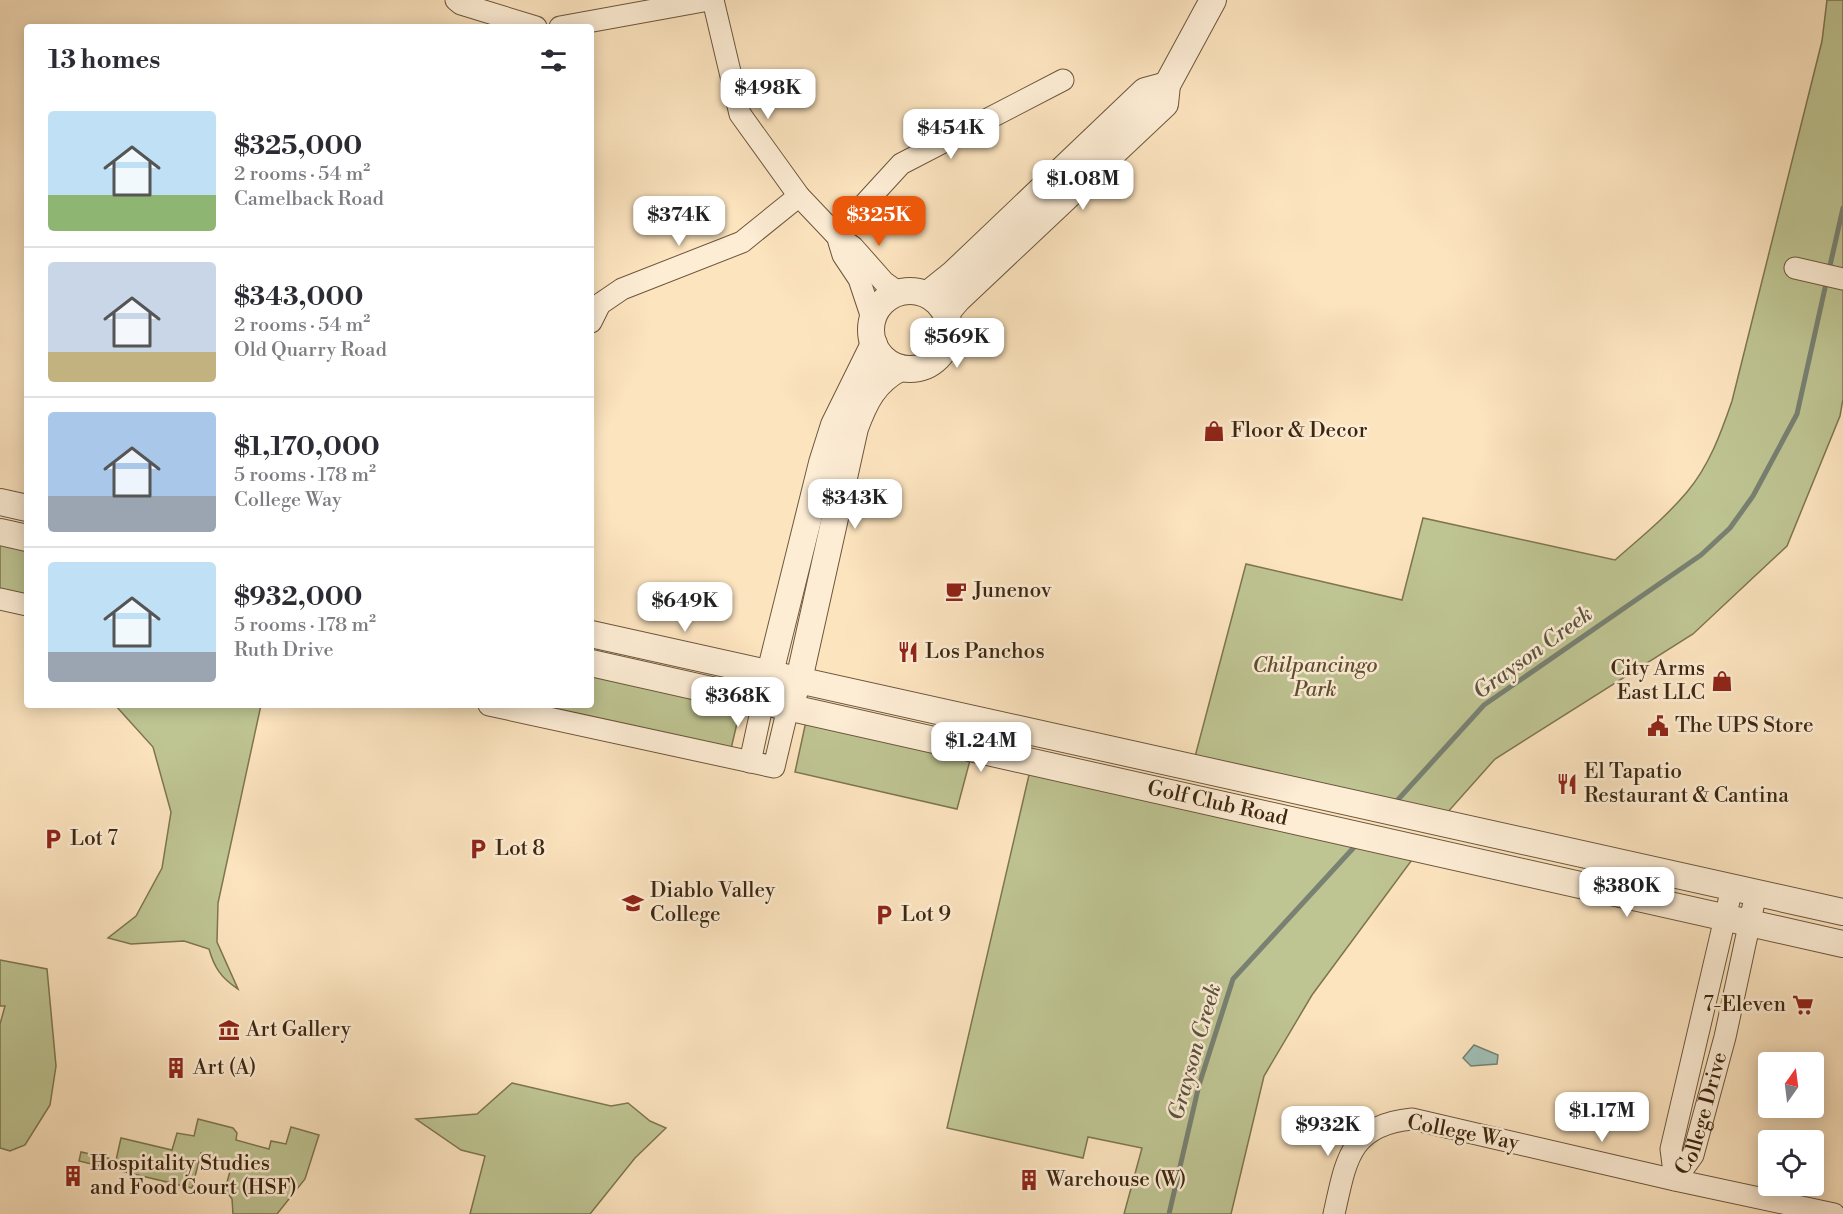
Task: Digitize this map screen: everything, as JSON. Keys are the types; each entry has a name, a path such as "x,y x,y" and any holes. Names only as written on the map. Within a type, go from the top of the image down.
{"street":[{"path":"456,0 461,4 526,24"},
{"path":"577,24 711,0 740,114 799,196 836,235 853,247 884,282 898,292"},
{"path":"946,313 964,293 1165,104 1167,85 1213,0"},
{"path":"836,235 900,164 1063,80"},
{"path":"928,294 961,266 1145,91 1167,85"},
{"path":"594,316 600,304 622,289 742,242 799,196"},
{"path":"836,235 843,255 859,279 872,318"},
{"path":"1795,268 1843,279"},
{"path":"909,290 928,294 941,305 950,324 950,336 942,353 924,367 900,368 889,363 873,344 872,318 878,306 898,292 909,290"},
{"path":"750,762 822,463 834,425 873,344"},
{"path":"503,708 774,767 788,708 799,680 855,428 872,391 885,376 900,368"},
{"path":"0,502 24,507"},
{"path":"0,532 24,537"},
{"path":"0,599 24,604"},
{"name":"Golf Club Road","path":"594,635 1843,912"},
{"name":"Golf Club Road","path":"594,664 1843,944"},
{"name":"College Drive","path":"1675,1180 1671,1149 1724,918 1744,891"},
{"name":"College Drive","path":"1675,1180 1693,1155 1725,1037 1749,923 1744,891"},
{"name":"College Way","path":"1334,1214 1346,1165 1354,1148 1373,1129 1393,1121 1412,1119 1834,1214"}],"green space":[{"name":"Chilpancingo Park","path":"1827,0 1843,0 1843,399 1840,416 1787,546 1693,634 1495,759 1438,823 1192,768 1246,564 1402,600 1423,518 1615,560 1687,492 1708,460 1732,401 1822,41"},
{"path":"0,532 24,537 24,604 0,599"},
{"path":"594,664 743,698 729,757 503,708 594,708"},
{"path":"118,708 260,708 218,903 217,942 238,989 219,972 209,949 184,941 131,944 108,938 136,916 162,868 171,812 153,747"},
{"path":"808,712 973,749 957,809 795,772"},
{"path":"1032,762 1420,849 1312,995 1264,1076 1231,1214 1124,1214 1142,1148 1088,1137 1083,1158 947,1128"},
{"path":"0,960 47,969 56,1066 50,1105 25,1145 10,1151 0,1148 0,1024 5,1006 0,1006"},
{"path":"512,1083 611,1106 628,1103 650,1121 666,1128 635,1158 590,1214 470,1214 485,1156 461,1150 416,1119 477,1114"},
{"path":"198,1119 233,1128 237,1133 236,1140 269,1149 271,1141 286,1144 291,1127 319,1135 305,1179 277,1214 233,1214 232,1199 225,1189 233,1161 201,1153 192,1188 79,1161 81,1152 116,1160 121,1138 172,1150 177,1133 194,1136"}],"water":[{"path":"1474,1045 1498,1055 1497,1064 1471,1066 1463,1058"}],"waterway":[{"name":"Grayson Creek","path":"1829,270 1843,208"},
{"name":"Grayson Creek","path":"1394,804 1484,705 1701,555 1730,528 1753,496 1797,414 1827,279"},
{"name":"Grayson Creek","path":"1169,1214 1199,1085 1233,979 1357,844"}],"place":[{"name":"Floor & Decor","path":"1214,431"},
{"name":"Junenov","path":"956,591"},
{"name":"Los Panchos","path":"908,652"},
{"name":"City Arms East LLC","path":"1722,681"},
{"name":"The UPS Store","path":"1658,726"},
{"name":"El Tapatio Restaurant & Cantina","path":"1567,784"},
{"name":"Lot 7","path":"53,839"},
{"name":"Lot 8","path":"478,849"},
{"name":"Diablo Valley College","path":"633,903"},
{"name":"Lot 9","path":"884,915"},
{"name":"7-Eleven","path":"1803,1005"},
{"name":"Art Gallery","path":"229,1030"},
{"name":"Art (A)","path":"176,1068"},
{"name":"Hospitality Studies and Food Court (HSF)","path":"73,1176"},
{"name":"Warehouse (W)","path":"1029,1180"}]}
